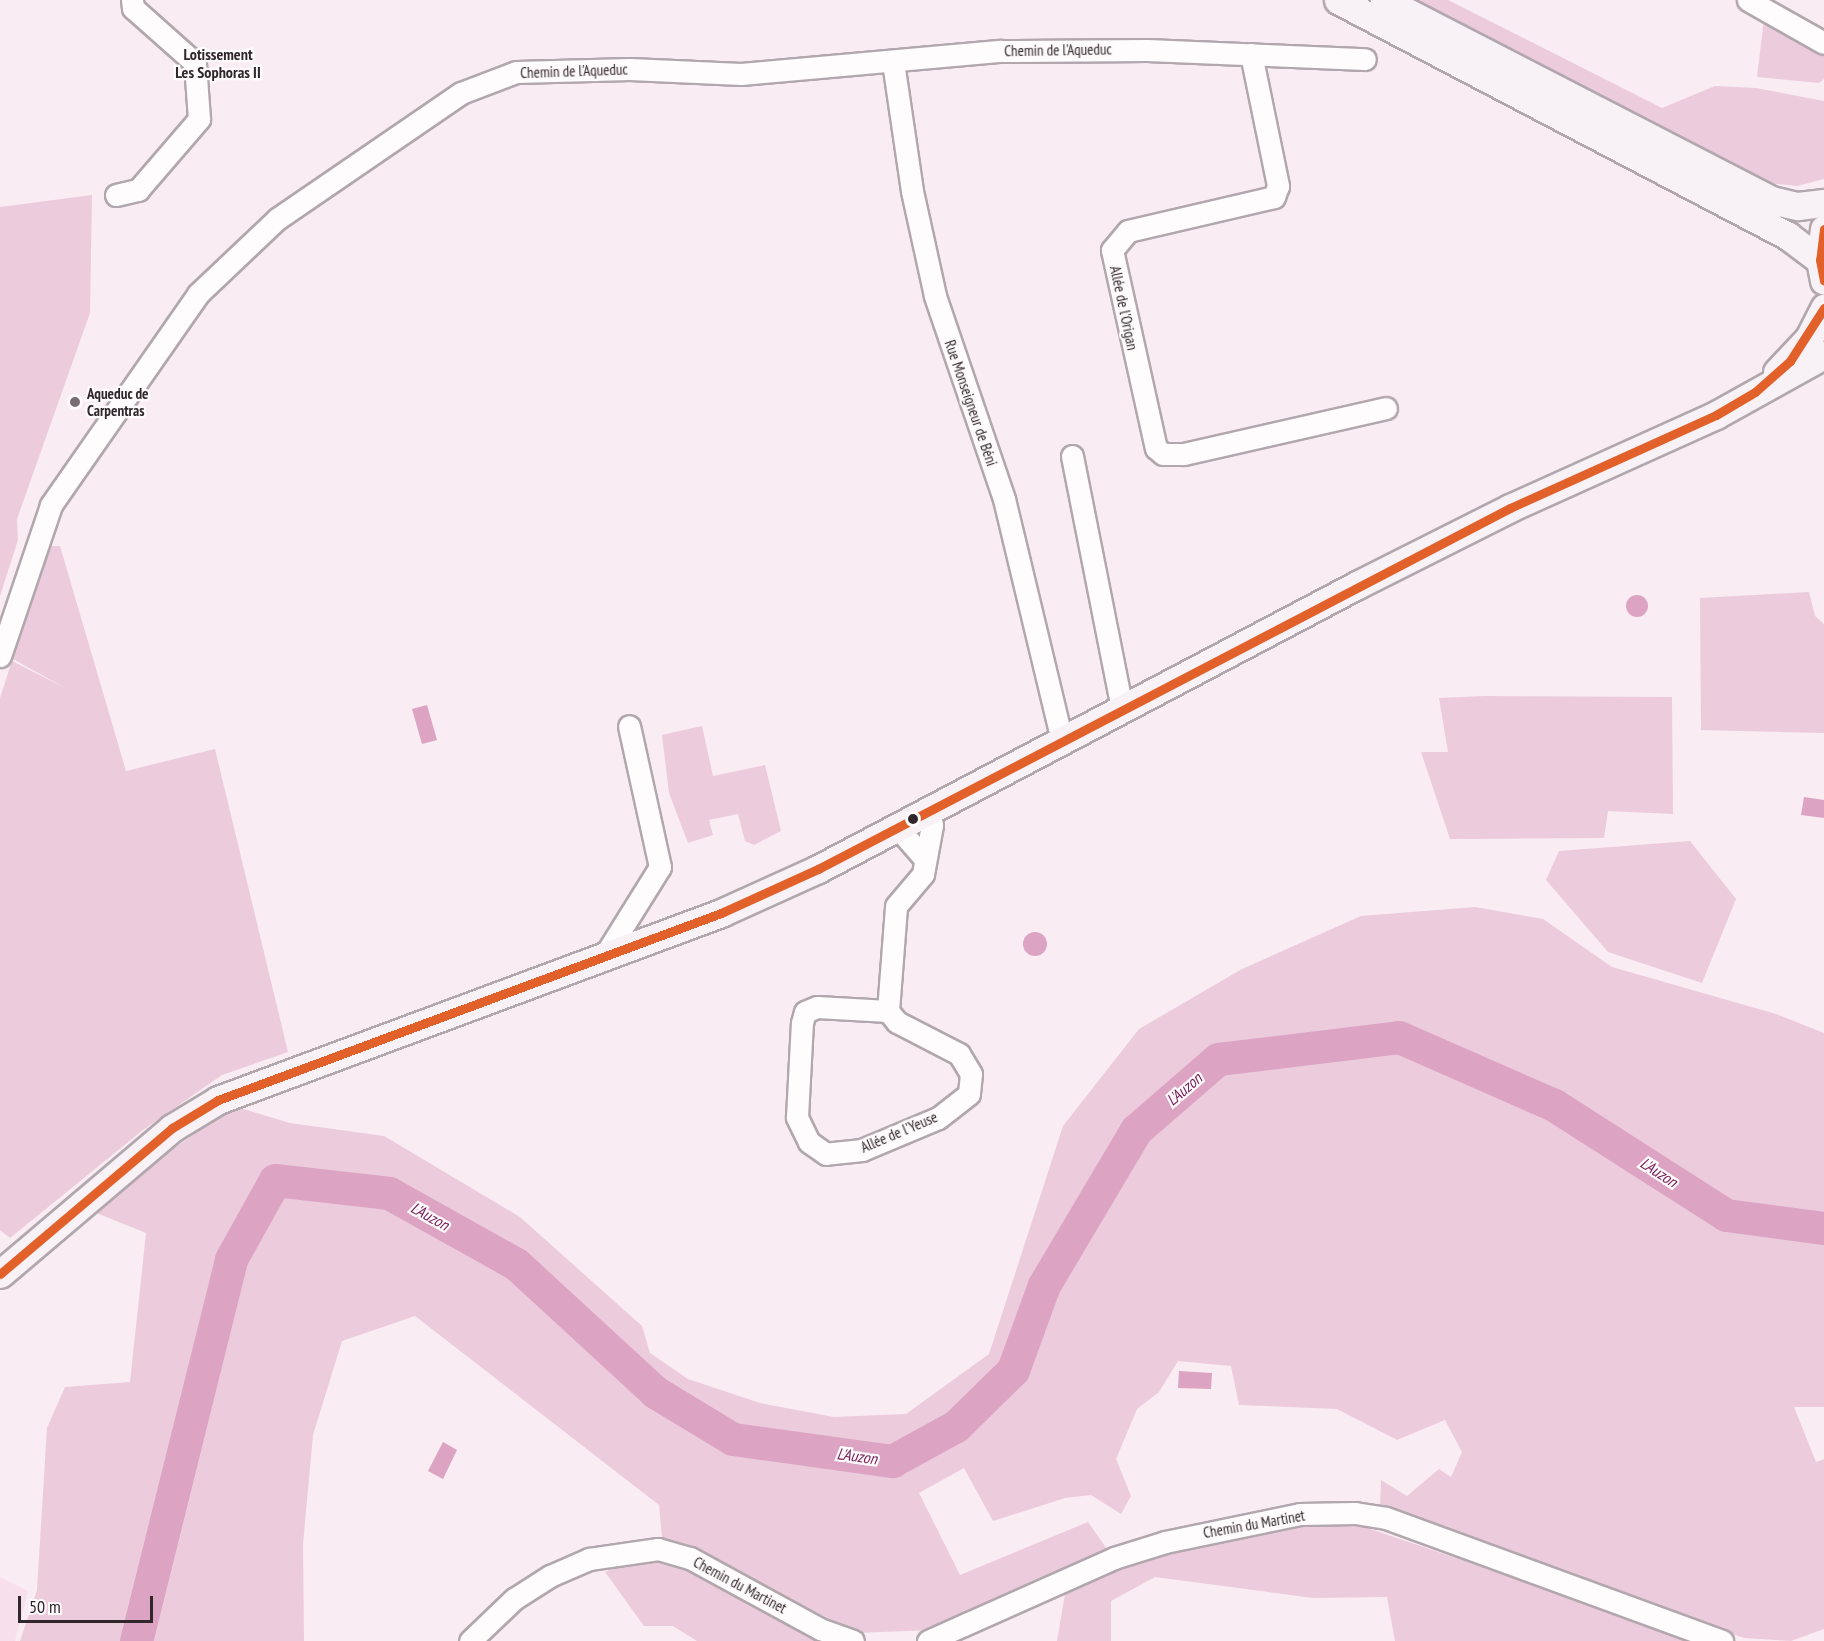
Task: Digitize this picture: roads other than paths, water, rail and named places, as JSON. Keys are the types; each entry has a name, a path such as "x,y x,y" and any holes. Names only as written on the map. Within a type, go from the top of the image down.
{"main road":[{"path":"1338,0 1788,237 1822,270"},
{"path":"1384,0 1771,200 1798,206 1824,203"},
{"path":"1822,270 1824,230"},
{"path":"1755,392 1790,361 1824,308"},
{"path":"0,1274 172,1128 218,1100 721,913 898,828 1510,508 1683,430 1824,355"}],"street":[{"path":"116,195 138,190 199,119 195,63 133,8 132,0"},
{"path":"1754,2 1824,43"},
{"name":"Chemin de l'Aqueduc","path":"0,656 51,505 198,294 278,219 461,93 516,72 630,69 741,74 1062,48 1365,59"},
{"name":"Allée de l'Origan","path":"1251,54 1278,186 1274,197 1128,231 1112,250 1156,448 1163,454 1184,454 1386,408"},
{"name":"Rue Monseigneur de Béni","path":"893,62 912,191 935,296 1004,499 1062,741"},
{"path":"1072,456 1122,709"},
{"path":"605,955 660,867 629,726"},
{"path":"888,1011 896,906 919,881 932,825 928,812"},
{"path":"898,828 924,858"},
{"name":"Allée de l'Yeuse","path":"817,1007 888,1011 897,1022 959,1054 971,1074 969,1094 938,1118 862,1150 826,1154 809,1142 797,1117 805,1012 817,1007"},
{"name":"Chemin du Martinet","path":"928,1641 1114,1558 1165,1542 1300,1514 1355,1513 1386,1518 1722,1641"},
{"name":"Chemin du Martinet","path":"470,1641 514,1599 550,1576 589,1559 658,1549 690,1558 820,1629 853,1641"}],"waterway":[{"name":"L'Auzon","path":"136,1641 231,1259 275,1180 389,1193 516,1264 655,1392 733,1439 892,1461 956,1426 1013,1370 1044,1285 1136,1130 1218,1059 1399,1037 1554,1105 1726,1215 1824,1228"}],"place":[{"name":"Aqueduc de Carpentras","path":"75,402"}],"district":[{"name":"Lotissement Les Sophoras II","path":"218,63"}]}
